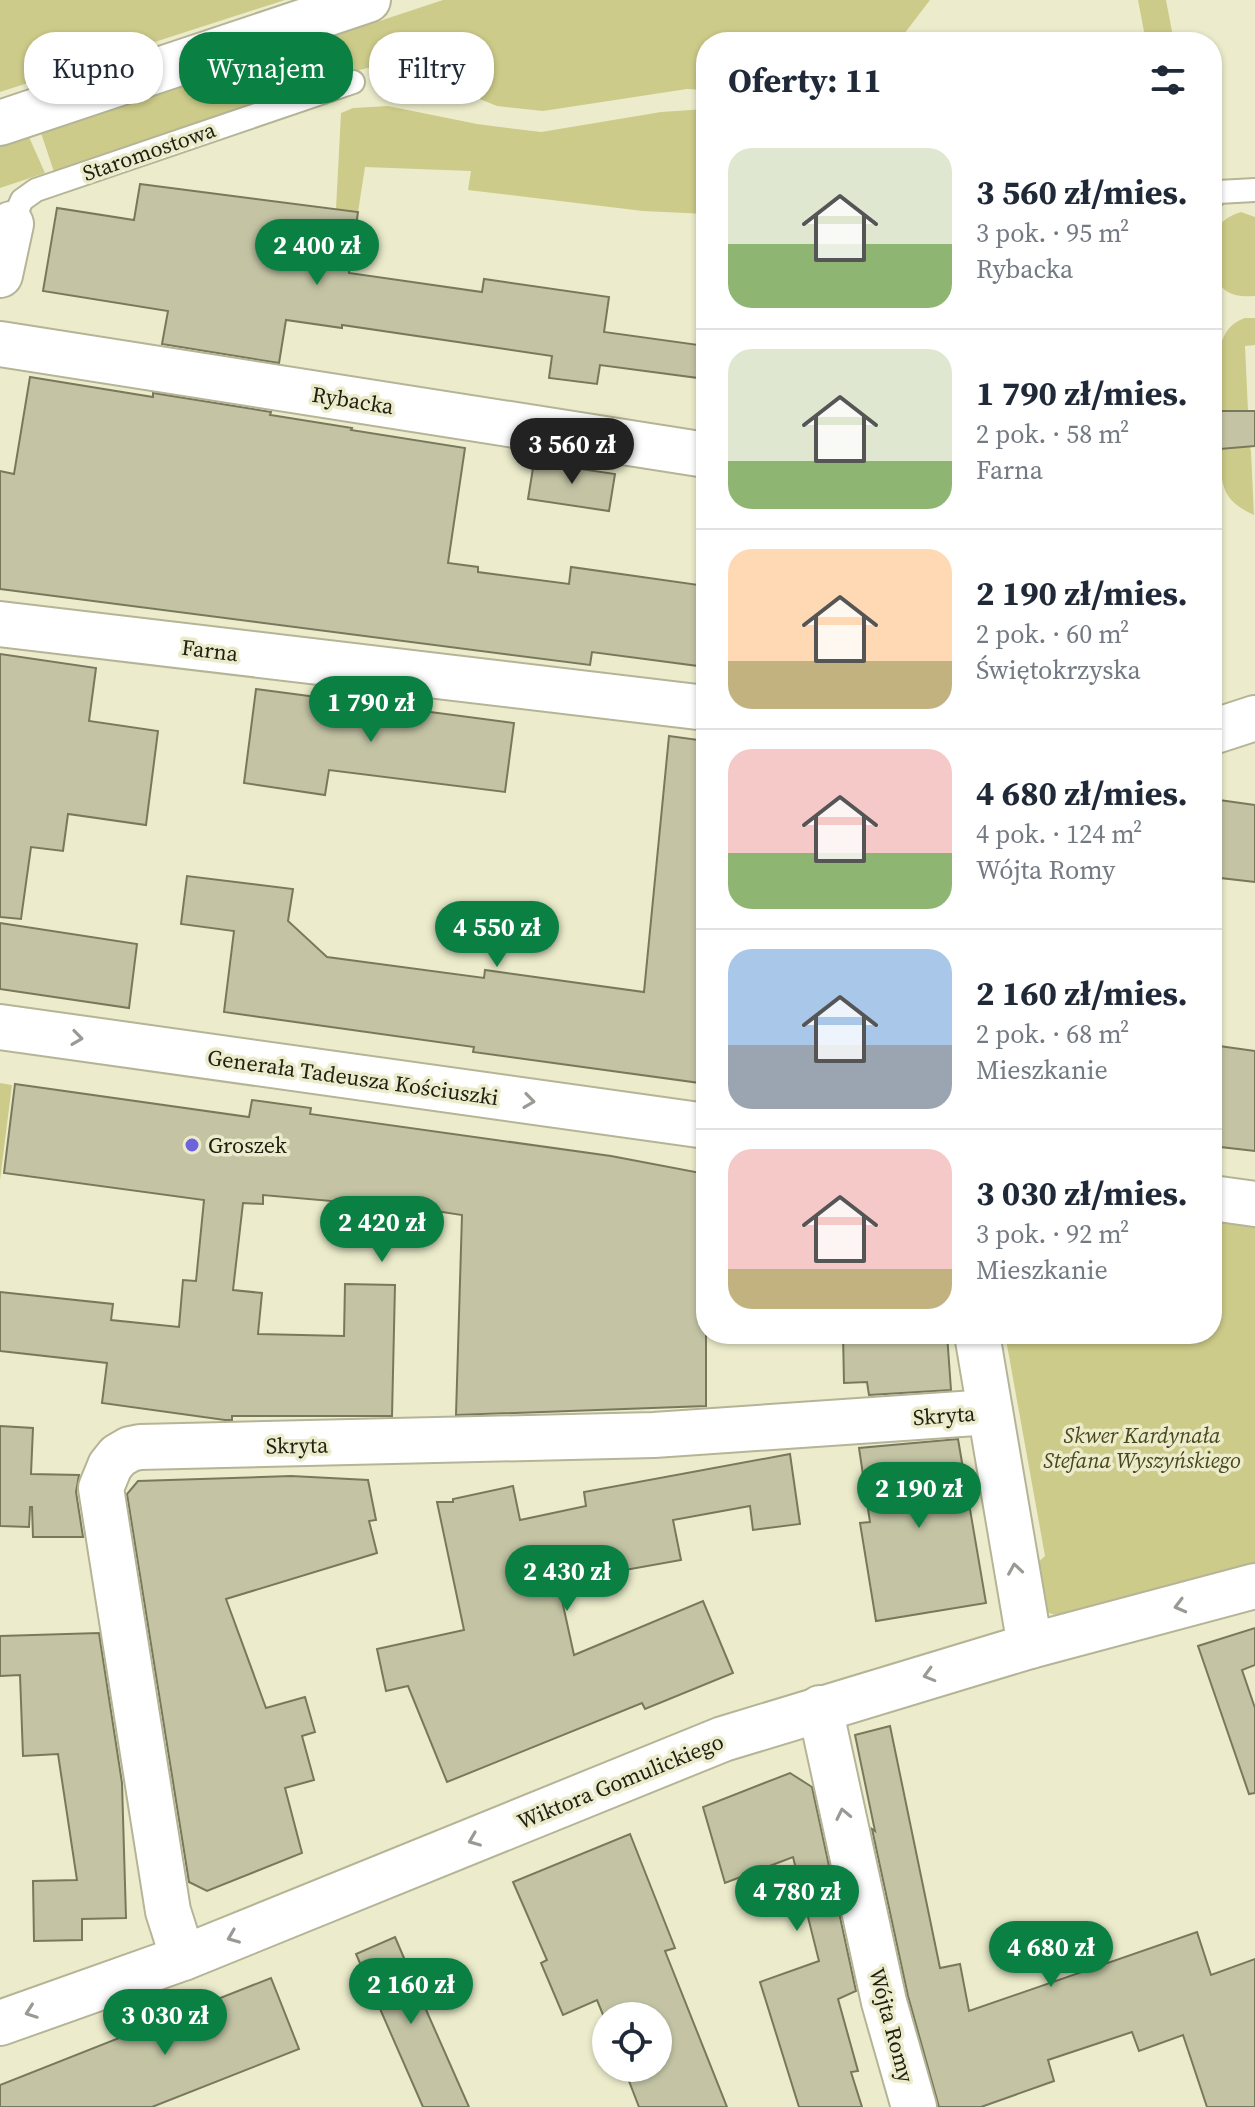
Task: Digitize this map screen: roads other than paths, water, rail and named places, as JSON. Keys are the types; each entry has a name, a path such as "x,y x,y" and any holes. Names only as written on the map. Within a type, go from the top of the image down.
{"street":[{"path":"0,123 368,0"},
{"name":"Staromostowa","path":"0,275 11,224"},
{"name":"Rybacka","path":"0,344 696,453"},
{"name":"Farna","path":"0,624 696,707"},
{"path":"1222,729 1255,718"},
{"name":"Generała Tadeusza Kościuszki","path":"0,1027 696,1125"},
{"path":"1222,1199 1255,1204"},
{"path":"979,1344 1030,1646"},
{"name":"Skryta","path":"183,1958 168,1911 101,1488 118,1456 140,1447 654,1435 990,1412"},
{"name":"Wiktora Gomulickiego","path":"0,2023 183,1958 723,1739 1030,1646 1255,1586"},
{"name":"Wójta Romy","path":"820,1708 884,2002 914,2107"}],"lane":[{"name":"Staromostowa","path":"11,224 22,200 36,190 288,104"},
{"path":"1222,192 1254,190"}],"place":[{"name":"Groszek","path":"192,1145"}],"park label":[{"name":"Skwer Kardynała Stefana Wyszyńskiego","path":"1142,1448"}]}
